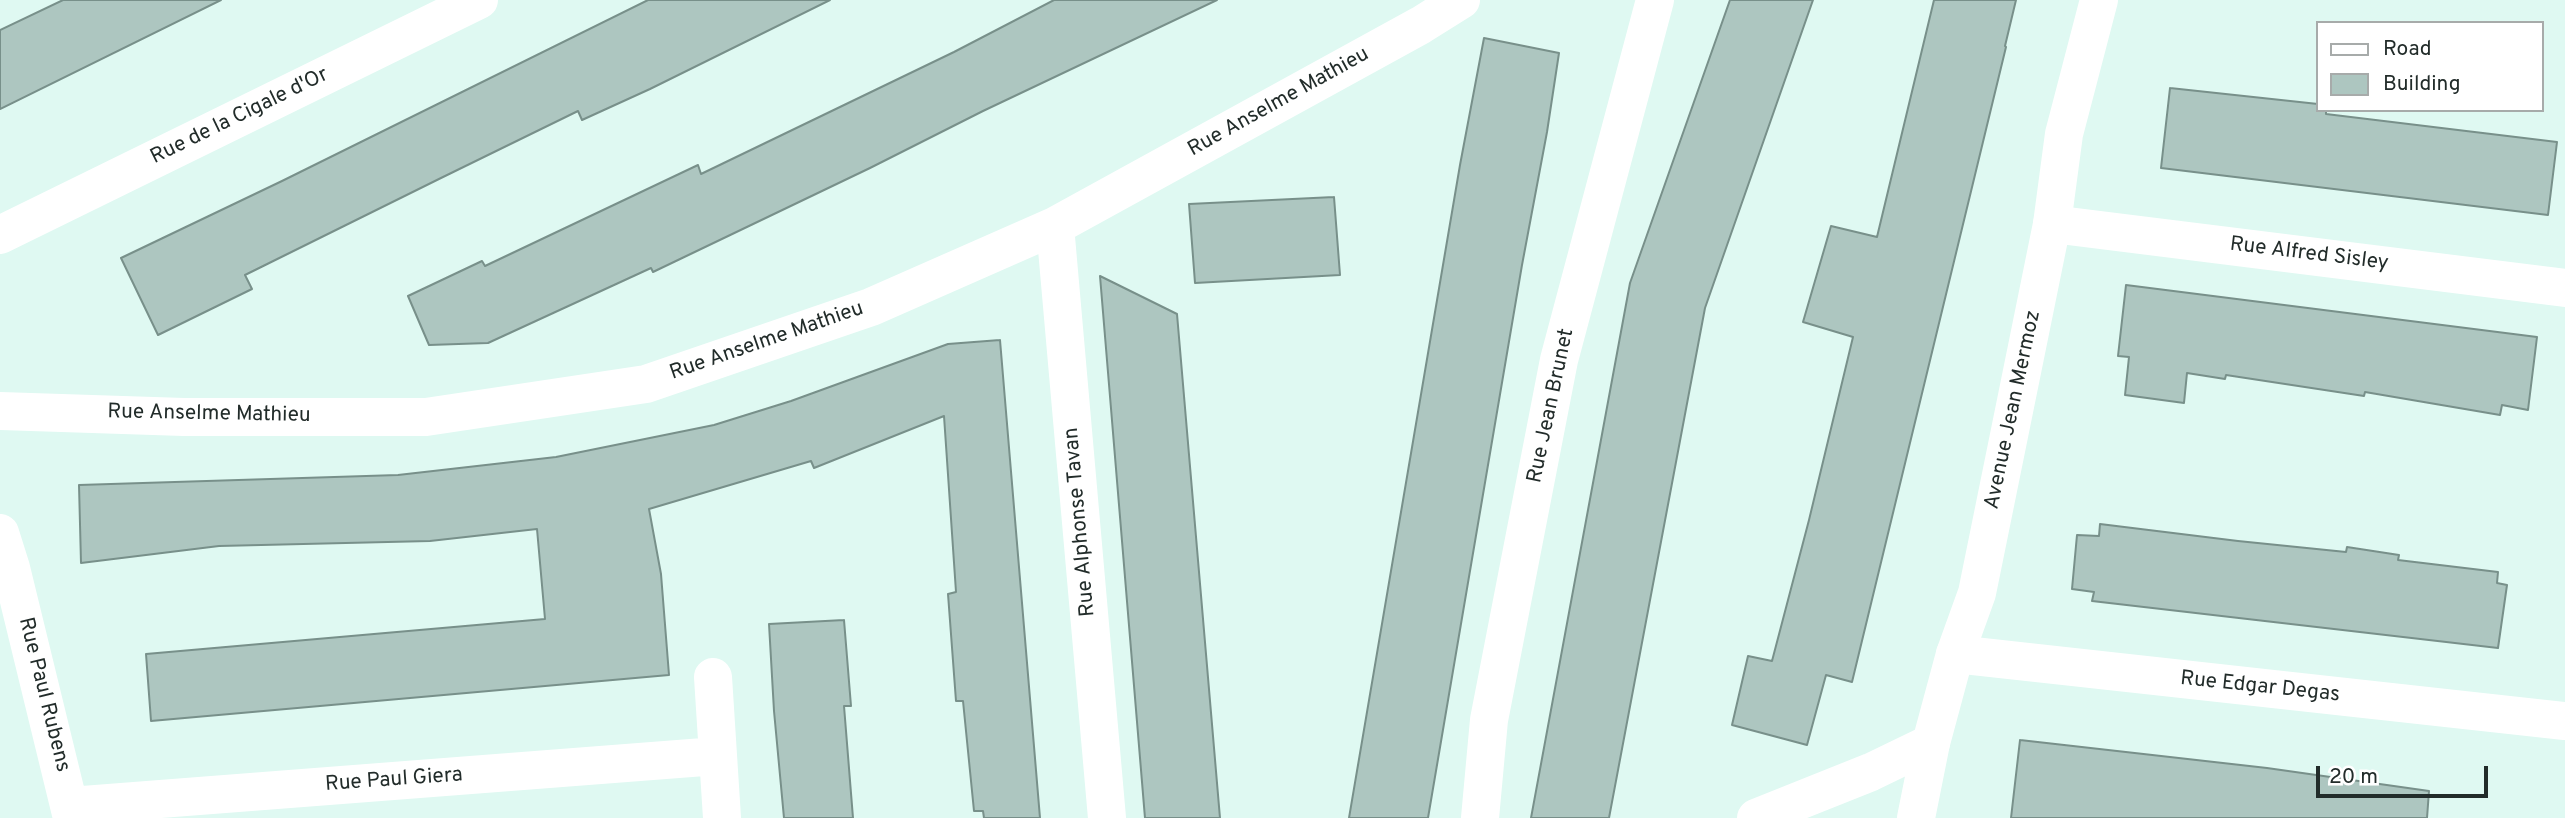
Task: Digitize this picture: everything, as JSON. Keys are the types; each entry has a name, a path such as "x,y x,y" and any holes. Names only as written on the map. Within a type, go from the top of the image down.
{"street":[{"name":"Rue de la Cigale d'Or","path":"0,234 479,0"},
{"name":"Rue Anselme Mathieu","path":"0,411 184,417 426,417 646,384 871,307 1055,226 1422,25 1461,0"},
{"name":"Rue Jean Brunet","path":"1480,818 1489,720 1559,360 1655,0"},
{"name":"Avenue Jean Mermoz","path":"1916,818 1931,743 1955,654 1977,593 2052,224 2064,134 2099,0"},
{"name":"Rue Alfred Sisley","path":"2052,224 2565,288"},
{"name":"Rue Alphonse Tavan","path":"1055,226 1107,818"},
{"name":"Rue Paul Rubens","path":"0,533 71,812"},
{"name":"Rue Edgar Degas","path":"1955,654 2565,721"},
{"path":"713,677 722,818"},
{"path":"1756,818 1871,772 1931,743"},
{"name":"Rue Paul Giera","path":"71,812 717,756"}],"building":[{"path":"63,0 221,0 0,109 0,30"},
{"path":"648,0 830,0 582,120 578,111 245,275 252,289 158,335 121,258"},
{"path":"1054,0 1217,0 653,272 651,268 488,343 429,345 408,296 482,261 485,266 698,165 701,174 954,52"},
{"path":"1730,0 1813,0 1705,308 1609,818 1531,818 1630,283"},
{"path":"1934,0 2016,0 1852,682 1826,675 1807,745 1732,725 1748,656 1772,661 1853,337 1803,322 1831,226 1877,237"},
{"path":"1484,38 1559,53 1547,132 1428,818 1349,818 1460,165"},
{"path":"2170,88 2316,104 2316,112 2326,114 2557,142 2548,215 2161,168"},
{"path":"1334,197 1340,275 1195,283 1189,204"},
{"path":"1100,276 1177,314 1220,818 1145,818"},
{"path":"2126,285 2537,337 2528,410 2502,405 2500,415 2365,392 2364,396 2226,375 2225,379 2187,373 2184,403 2125,395 2129,357 2118,356"},
{"path":"1000,340 1040,818 984,818 983,811 974,811 963,701 956,701 948,594 956,592 944,416 814,468 811,461 649,509 661,574 669,675 151,721 146,654 545,619 537,529 430,541 219,546 81,563 79,485 398,475 556,457 714,425 791,401 948,344"},
{"path":"2100,524 2346,552 2347,547 2399,555 2398,560 2498,572 2497,583 2507,585 2498,648 2092,601 2094,592 2072,589 2077,535 2099,536"},
{"path":"844,620 851,706 844,706 853,818 784,818 769,624"},
{"path":"2020,740 2267,768 2429,791 2427,818 2011,818"}]}
